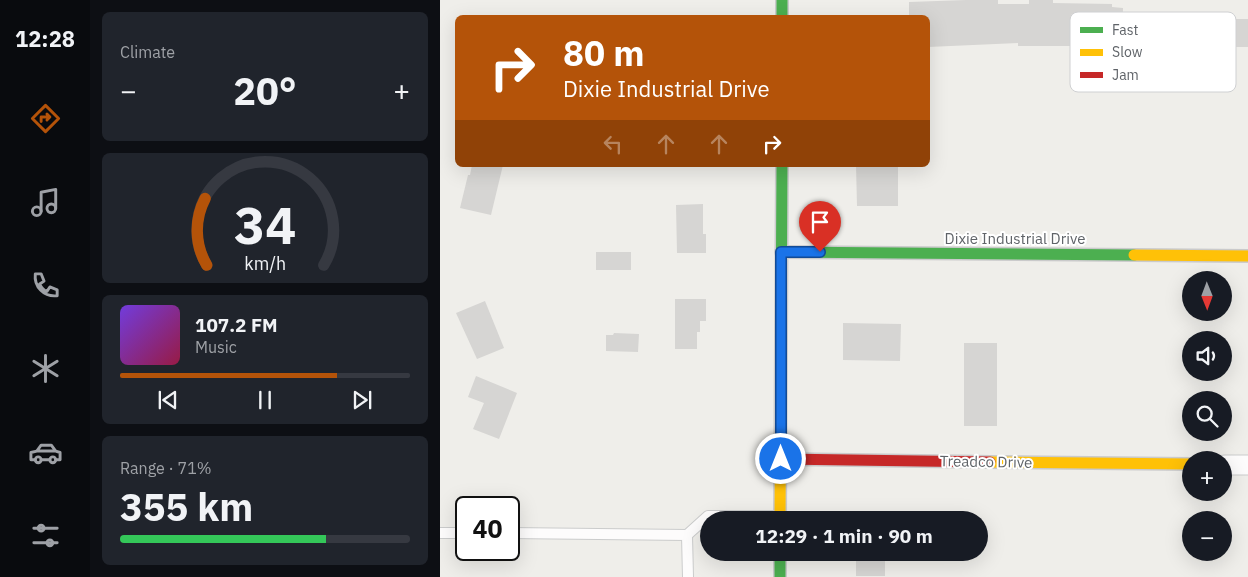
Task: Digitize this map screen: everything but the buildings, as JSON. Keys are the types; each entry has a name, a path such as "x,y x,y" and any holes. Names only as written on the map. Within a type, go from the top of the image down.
{"street":[{"path":"782,0 782,15"},
{"path":"780,511 782,167"},
{"name":"Dixie Industrial Drive","path":"781,252 1248,256"},
{"name":"Treadco Drive","path":"781,459 1182,464"},
{"path":"1232,465 1248,465"},
{"path":"780,561 780,577"}],"lane":[{"path":"520,533 687,535 700,523"},
{"path":"440,533 455,533"},
{"path":"687,535 688,577"}],"traffic: fast":[{"path":"782,0 782,15"},
{"path":"781,339 782,167"},
{"path":"781,252 1134,255"},
{"path":"780,561 780,577"}],"traffic: slow":[{"path":"1134,255 1248,256"},
{"path":"780,511 781,339"},
{"path":"990,462 1182,464"}],"traffic: jam":[{"path":"781,459 990,462"}],"route":[{"path":"781,459 781,252 820,252"}]}
